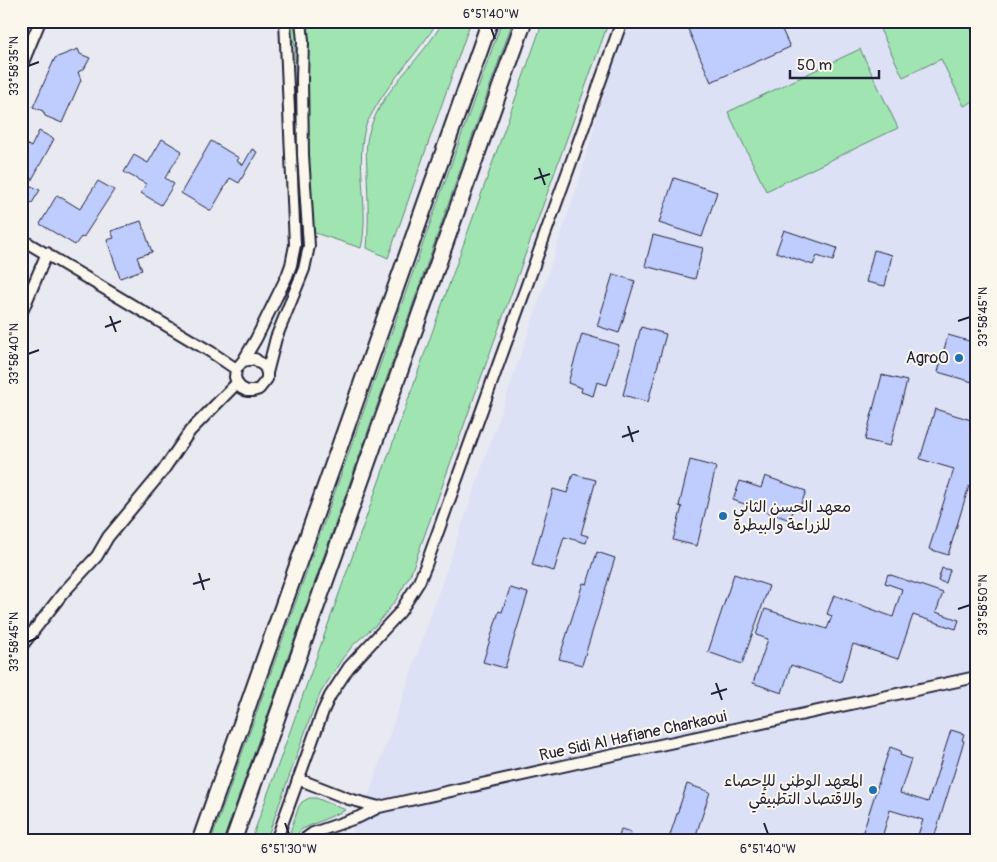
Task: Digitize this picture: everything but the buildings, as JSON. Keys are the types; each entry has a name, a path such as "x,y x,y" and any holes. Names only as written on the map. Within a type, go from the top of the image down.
{"main road":[{"path":"200,841 490,21"},
{"path":"233,841 524,21"}],"street":[{"path":"21,67 40,21"},
{"path":"285,21 296,245 287,276 235,377 237,383 246,391 256,390 266,382 276,338 304,269 309,246 304,155 303,42 301,21"},
{"path":"276,841 323,711 339,681 360,654 400,612 419,582 622,21"},
{"path":"21,239 212,352 240,365"},
{"path":"21,314 47,253"},
{"path":"240,365 252,359 265,367 267,373"},
{"path":"21,647 64,593 97,556 108,538 162,472 190,431 237,383"},
{"name":"Rue Sidi Al Hafiane Charkaoui","path":"302,841 313,833 379,808 976,677"},
{"path":"298,779 349,799 379,808"}],"shaded area":[{"name":"معهد الحسن الثاني للزراعة والبيطرة","path":"624,21 976,21 976,841 348,841 370,791 524,345 579,180"}],"green space":[{"path":"289,21 438,21 382,97 368,120 364,133 361,161 364,220 361,248 306,230 299,194 296,150 295,47"},
{"path":"443,21 471,21 388,258 367,248 366,151 368,136 381,104 434,36"},
{"path":"502,21 513,21 223,841 211,841"},
{"path":"543,21 609,21 411,573 396,600 377,624 354,644 321,692 266,841 251,841"},
{"path":"876,21 967,21 976,39 976,100 964,106 941,59 903,77"},
{"path":"860,49 898,128 766,191 728,112"},
{"path":"309,798 316,798 346,810 302,829 290,841 287,841 299,806"}],"place":[{"name":"Agro0","path":"959,358"},
{"name":"معهد الحسن الثاني للزراعة والبيطرة","path":"723,516"},
{"name":"المعهد الوطني للإحصاء والاقتصاد التطبيقي","path":"873,790"}]}
